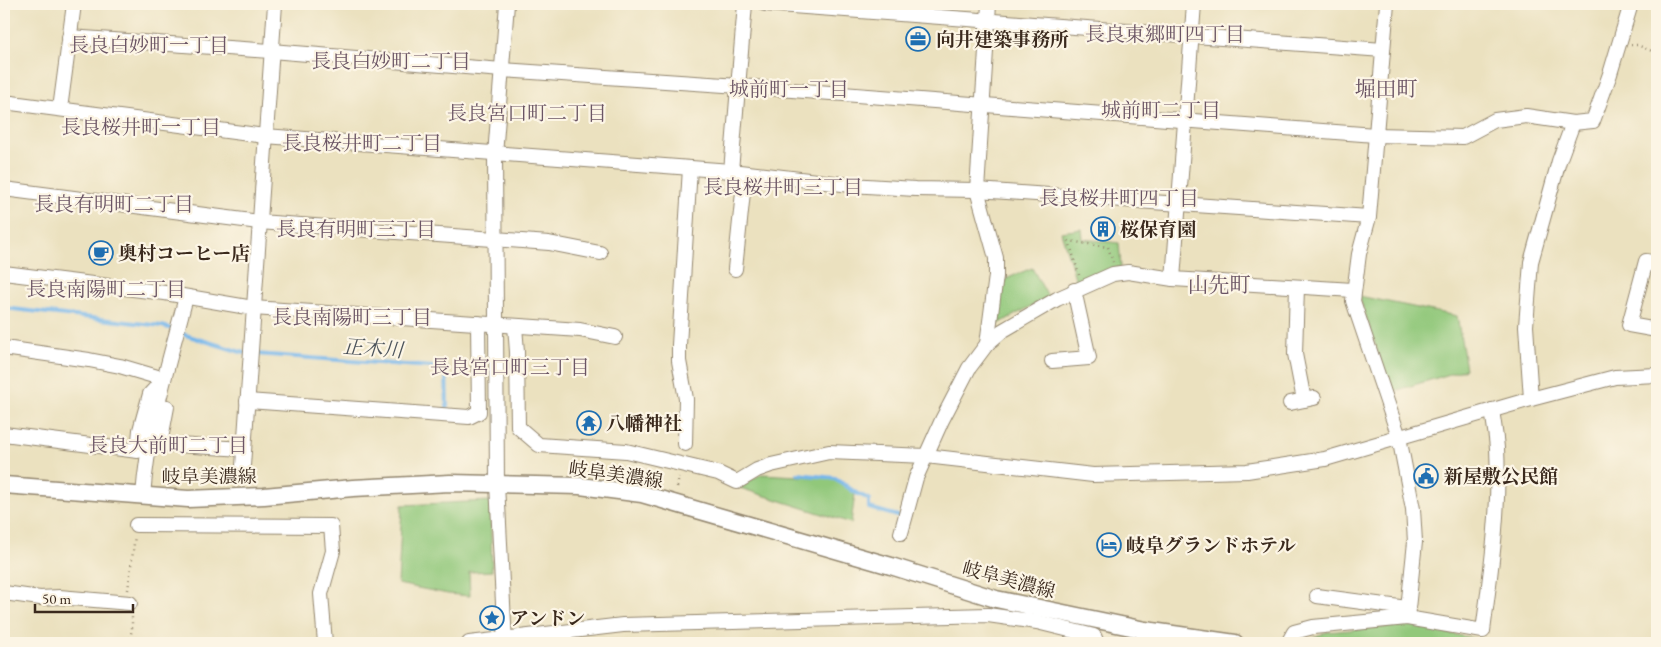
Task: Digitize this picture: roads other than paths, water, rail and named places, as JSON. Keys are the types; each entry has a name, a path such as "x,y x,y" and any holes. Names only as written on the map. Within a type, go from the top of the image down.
{"main road":[{"name":"岐阜美濃線","path":"4,485 188,499 264,496 353,488 450,483 580,486 642,494 891,566 996,599 1143,637 1235,643"}],"street":[{"path":"60,109 74,4"},
{"path":"243,466 275,4"},
{"path":"505,641 497,484 495,154 507,4"},
{"path":"735,269 739,86 745,4"},
{"path":"765,4 1383,50"},
{"path":"987,344 996,276 996,258 977,190 989,4"},
{"path":"1174,280 1194,4"},
{"path":"1387,4 1369,217 1359,254 1352,300 1399,436 1414,509 1414,542 1407,613"},
{"path":"69,37 982,104 1375,135 1463,137 1495,120 1526,116 1573,123 1593,121 1618,49 1631,4"},
{"path":"4,102 265,136 738,172 851,185 977,190 1369,217"},
{"path":"1531,399 1526,326 1531,262 1559,161 1573,123"},
{"path":"685,444 686,400 679,361 679,346 690,168"},
{"path":"4,189 259,222 549,243 600,253"},
{"path":"1657,262 1646,262 1630,326 1657,330"},
{"path":"901,533 916,478 926,456 970,368 987,344 1002,331 1078,288 1113,274 1128,272 1174,280 1353,290"},
{"path":"4,273 166,292 253,308 580,330 615,337"},
{"path":"1290,403 1309,399 1295,354 1297,287"},
{"path":"1052,361 1089,358 1078,288"},
{"path":"144,496 150,442 160,395 186,297"},
{"path":"247,401 469,417 479,412 478,323"},
{"path":"515,326 518,427 539,445 626,451 718,473 737,482 757,470 771,465 828,452 926,456 1093,475 1248,471 1325,459 1399,436 1621,376 1657,375"},
{"path":"4,348 120,366 164,379"},
{"path":"4,434 138,451 140,430 150,394 164,379"},
{"path":"160,395 169,399 160,444 244,449"},
{"path":"1317,596 1407,613 1483,631 1495,545 1498,498 1497,446 1492,410"},
{"path":"136,526 331,526 333,551 321,594 325,643"},
{"path":"4,592 40,598 59,597 130,603"},
{"path":"1288,643 1294,632 1313,627 1407,613"},
{"path":"470,643 505,641 623,625 988,615 1037,622 1094,636 1097,643"}],"waterway":[{"name":"正木川","path":"4,308 162,326 173,329"},
{"name":"正木川","path":"179,333 244,353"},
{"name":"正木川","path":"256,354 446,368 447,409"},
{"name":"正木川","path":"798,474 835,478 856,493 869,499 869,508 898,516"}],"place":[{"name":"向井建築事務所","path":"918,39"},
{"name":"桜保育園","path":"1103,229"},
{"name":"奥村コーヒー店","path":"101,253"},
{"name":"八幡神社","path":"589,423"},
{"name":"新屋敷公民館","path":"1426,476"},
{"name":"岐阜グランドホテル","path":"1109,545"},
{"name":"アンドン","path":"492,618"}],"district":[{"name":"長良東郷町四丁目","path":"1165,34"},
{"name":"長良白妙町一丁目","path":"149,45"},
{"name":"長良白妙町二丁目","path":"391,61"},
{"name":"城前町一丁目","path":"789,89"},
{"name":"堀田町","path":"1386,89"},
{"name":"城前町二丁目","path":"1161,110"},
{"name":"長良宮口町二丁目","path":"527,113"},
{"name":"長良桜井町一丁目","path":"141,127"},
{"name":"長良桜井町二丁目","path":"362,143"},
{"name":"長良桜井町三丁目","path":"783,187"},
{"name":"長良桜井町四丁目","path":"1119,198"},
{"name":"長良有明町二丁目","path":"114,204"},
{"name":"長良有明町三丁目","path":"356,229"},
{"name":"山先町","path":"1219,285"},
{"name":"長良南陽町二丁目","path":"106,289"},
{"name":"長良南陽町三丁目","path":"352,317"},
{"name":"長良宮口町三丁目","path":"510,367"},
{"name":"長良大前町二丁目","path":"168,445"}]}
